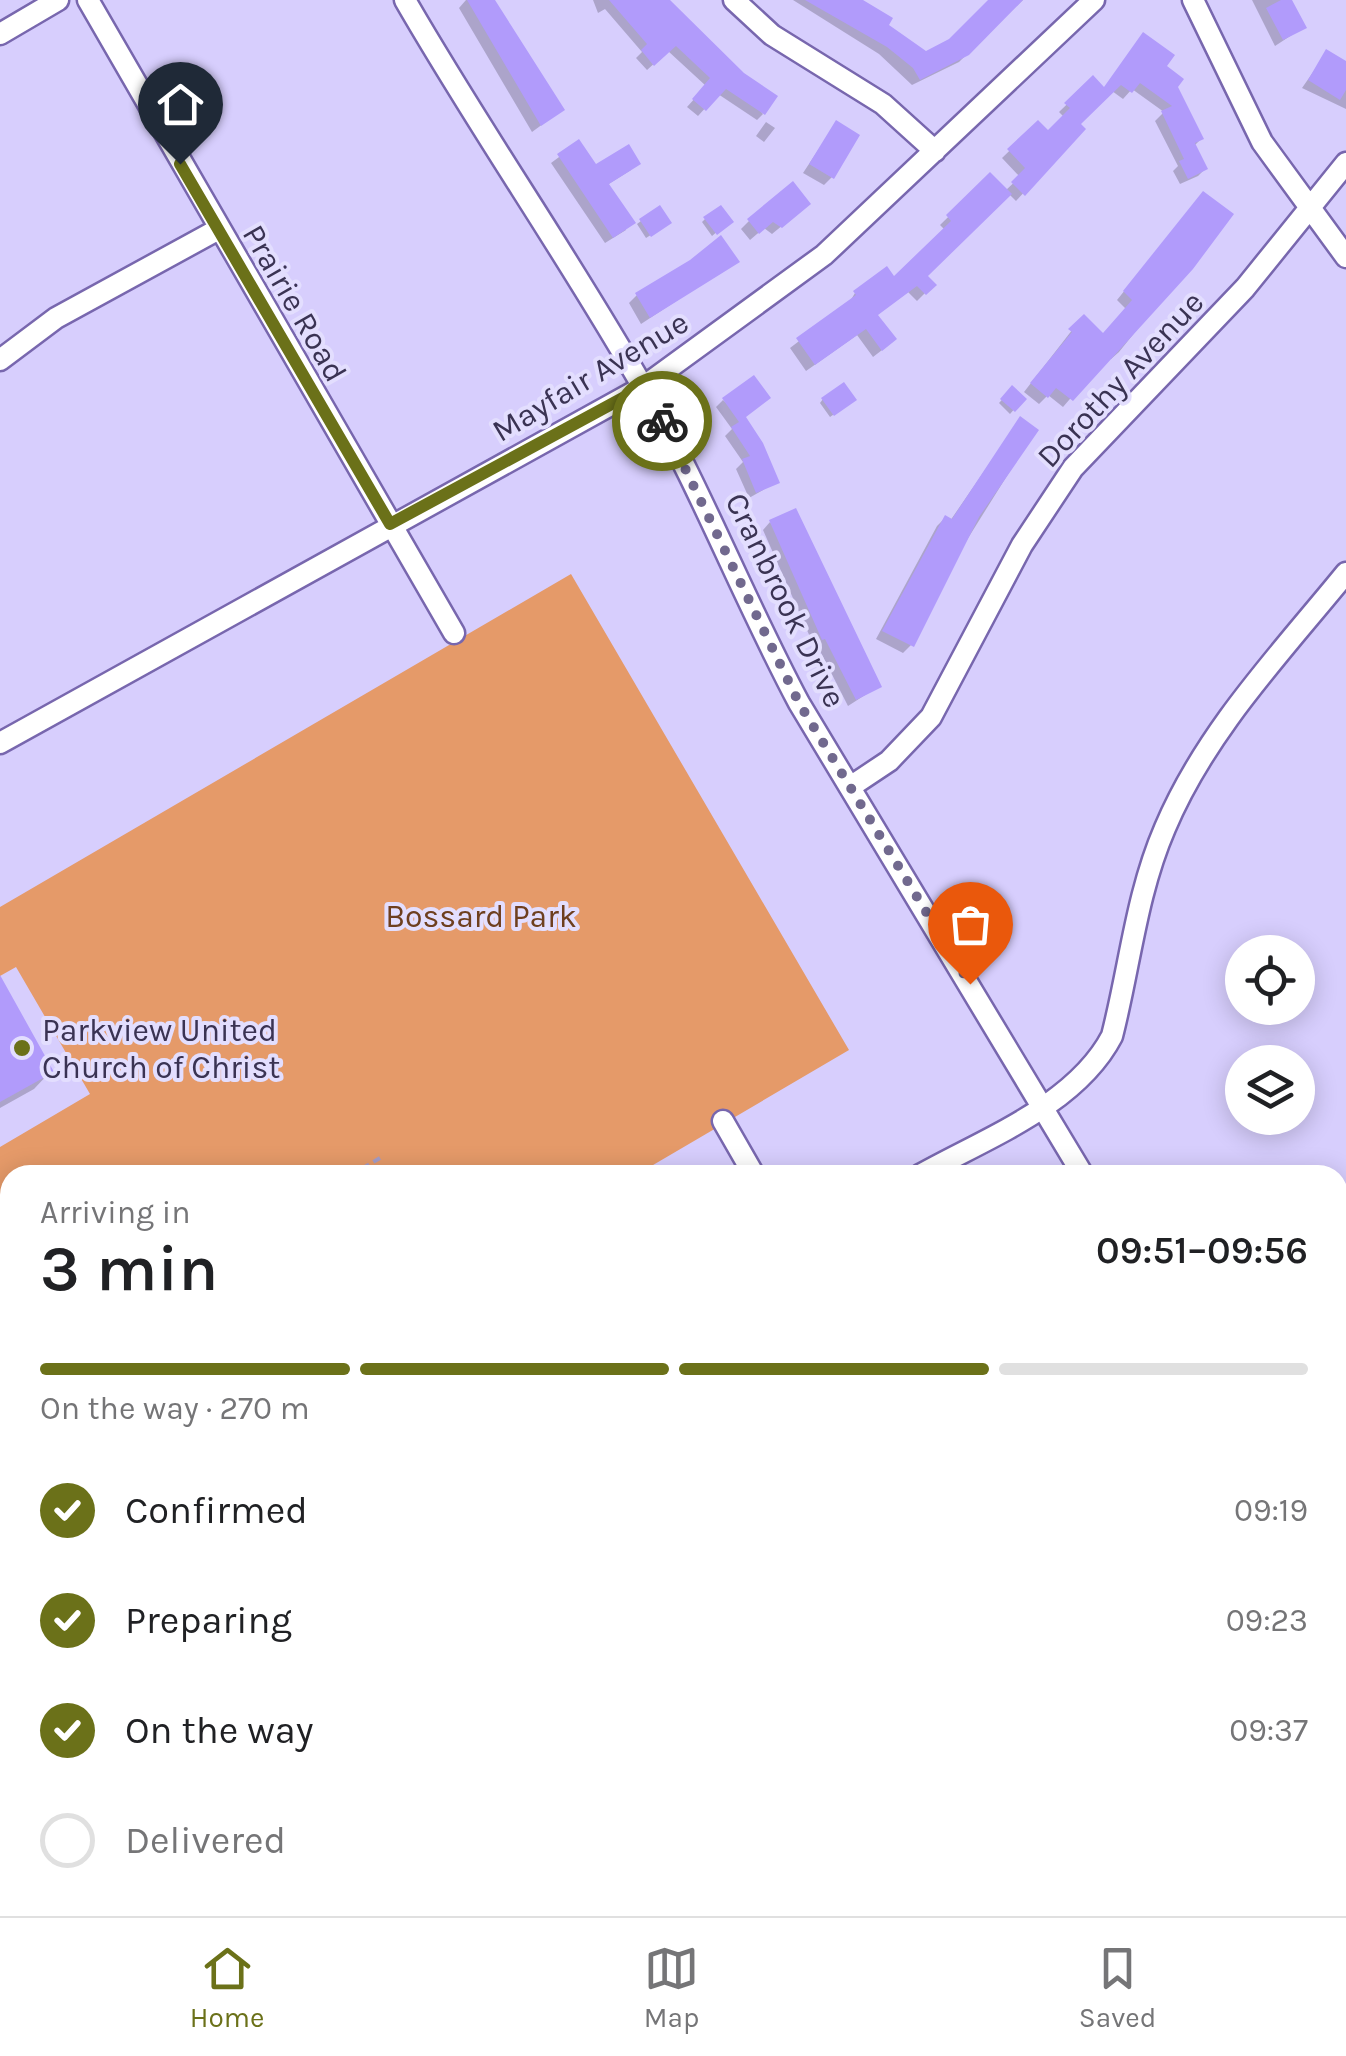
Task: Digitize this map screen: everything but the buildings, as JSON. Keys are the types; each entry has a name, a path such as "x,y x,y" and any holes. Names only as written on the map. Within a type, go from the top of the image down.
{"street":[{"path":"0,34 58,0"},
{"name":"Prairie Road","path":"88,0 454,633"},
{"name":"Cranbrook Drive","path":"405,0 474,120 643,387 708,510 765,639 1077,1165"},
{"path":"734,0 772,35 883,104 934,152"},
{"name":"Mayfair Avenue","path":"0,743 643,387 824,255 1094,0"},
{"path":"1192,0 1262,142 1346,257"},
{"name":"Dorothy Avenue","path":"850,788 889,761 932,717 1022,545 1073,468 1246,288 1346,163"},
{"path":"0,360 56,318 218,230"},
{"path":"938,1165 1042,1106 1087,1074 1112,1036 1148,874 1185,784 1236,706 1346,573"},
{"path":"723,1121 748,1165"}],"path":[{"path":"368,1165 380,1158"}],"green space":[{"name":"Bossard Park","path":"571,574 849,1050 653,1165 0,1165 0,1147 90,1094 16,967 0,976 0,907"}],"way so far":[{"path":"662,421 799,703 970,984"}],"place":[{"name":"Parkview United Church of Christ","path":"22,1048"}],"route":[{"path":"180,164 390,524 643,387 662,421"}]}
